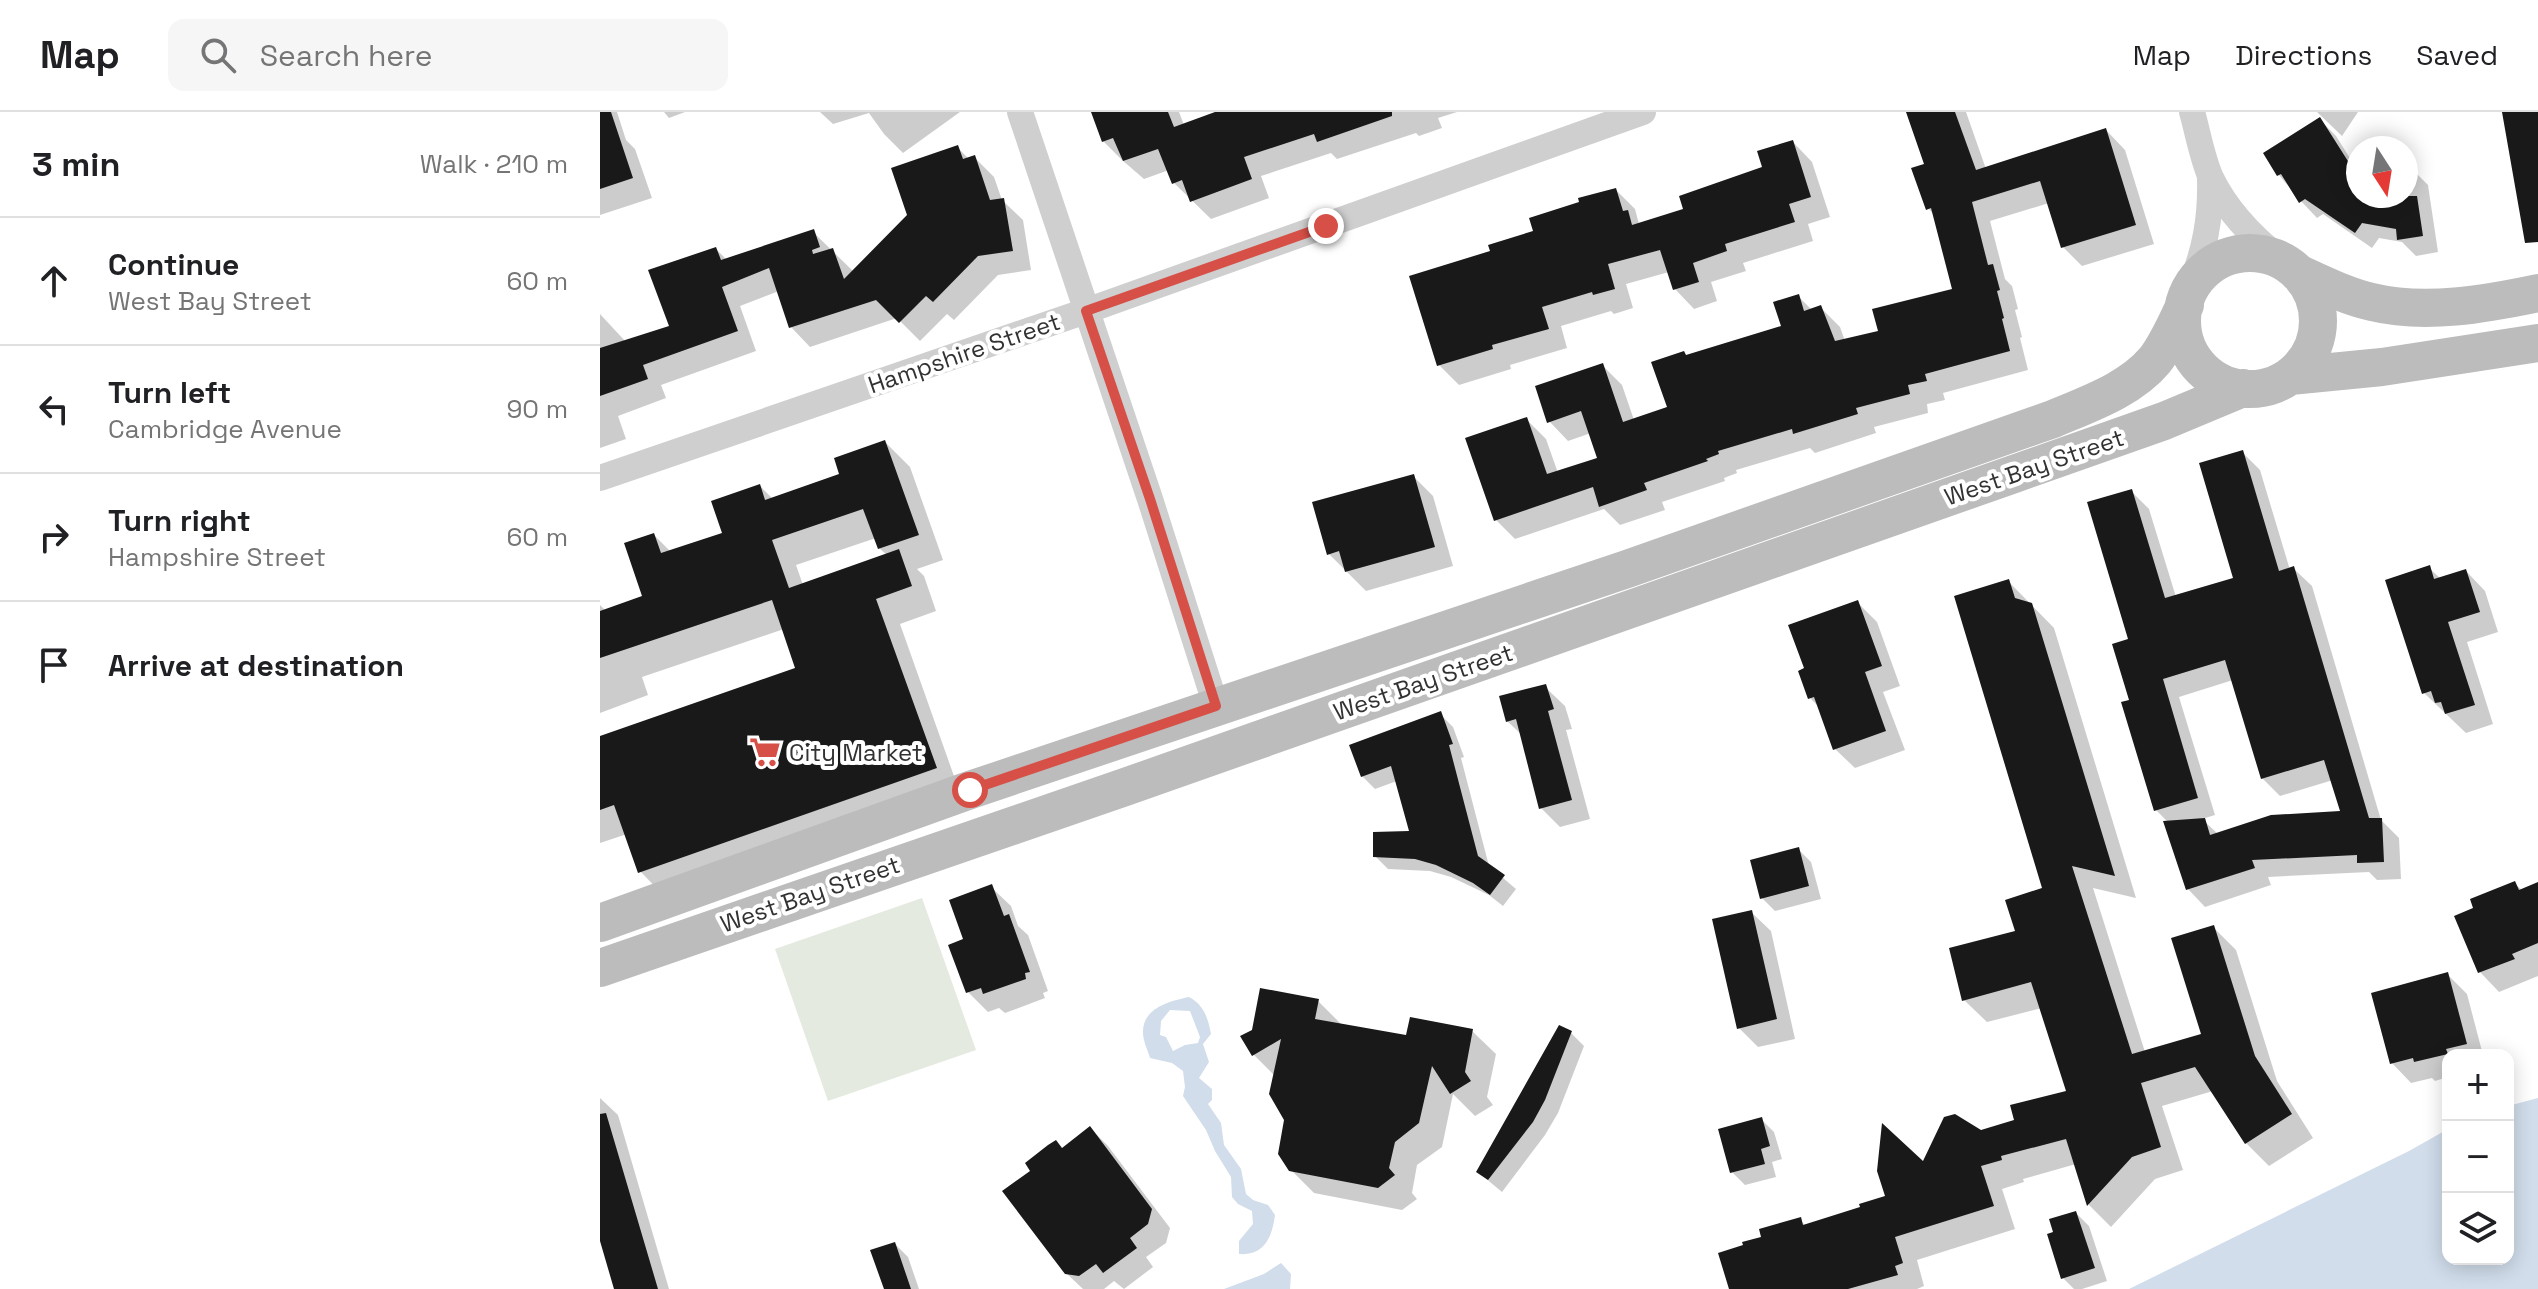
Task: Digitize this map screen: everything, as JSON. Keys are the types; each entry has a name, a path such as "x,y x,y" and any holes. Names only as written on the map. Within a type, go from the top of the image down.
{"main road":[{"path":"2538,293 2478,303 2395,306 2357,298 2260,254 2235,255 2210,267 2187,296 2183,332 2196,362 2220,382 2243,388 2263,388 2290,376 2382,367 2538,343"},
{"path":"2290,376 2309,356 2318,329 2315,302 2308,286 2291,268"},
{"name":"West Bay Street","path":"600,923 970,790 1613,574 2053,419 2134,380 2165,346 2187,296"},
{"name":"West Bay Street","path":"600,968 1140,782 2164,421 2243,388"}],"street":[{"path":"1020,112 1216,706"},
{"name":"Hampshire Street","path":"600,478 1086,311 1643,112"},
{"path":"2192,112 2210,176 2241,224 2291,268"},
{"path":"2187,296 2208,233 2210,176"}],"shaded area":[{"path":"922,898 976,1050 828,1101 775,949"}],"water":[{"path":"1189,997 1204,1012 1211,1034 1203,1044 1209,1062 1199,1078 1212,1089 1212,1100 1208,1104 1221,1123 1224,1145 1241,1169 1246,1194 1268,1205 1275,1215 1265,1244 1248,1254 1239,1254 1239,1241 1253,1224 1252,1211 1232,1197 1231,1177 1206,1130 1183,1096 1183,1071 1172,1063 1150,1058 1145,1043 1143,1033 1147,1017 1158,1007","holes":["1170,1010 1190,1011 1200,1037 1198,1043 1173,1051 1166,1037 1160,1035 1161,1021"]},
{"path":"2538,1098 2538,1289 2129,1289 2442,1132 2442,1265 2514,1265 2514,1104"},
{"path":"1281,1263 1291,1274 1290,1289 1224,1289 1264,1274"}],"building":[{"path":"600,112 611,112 633,178 600,189"},
{"path":"1091,112 1168,112 1174,127 1215,112 1392,112 1392,116 1317,142 1314,134 1244,157 1252,179 1190,202 1182,180 1172,184 1158,149 1123,161 1113,138 1102,142"},
{"path":"1906,112 1955,112 1976,170 2106,128 2136,225 2061,248 2040,181 1972,202 1988,265 1993,264 2000,290 1997,291 2010,351 1925,374 1927,381 1908,385 1910,394 1856,408 1858,414 1793,434 1792,429 1718,451 1719,454 1706,459 1708,461 1644,483 1647,490 1599,507 1593,487 1494,521 1465,438 1527,417 1547,474 1597,458 1581,411 1547,423 1535,386 1603,363 1623,422 1667,407 1651,362 1684,351 1686,355 1781,326 1773,302 1799,294 1804,311 1821,305 1835,341 1878,331 1872,309 1952,289 1931,208 1926,210 1911,168 1924,164"},
{"path":"2502,112 2538,112 2538,242 2525,243"},
{"path":"2320,117 2346,158 2346,208 2418,208 2418,203 2423,236 2397,240 2396,229 2362,223 2355,233 2305,199 2299,203 2263,153"},
{"path":"1793,140 1811,197 1789,204 1795,222 1725,244 1727,251 1693,263 1699,282 1673,290 1660,250 1608,264 1615,289 1593,295 1592,292 1542,307 1549,329 1492,345 1493,349 1437,366 1409,276 1490,251 1488,245 1533,231 1529,218 1579,202 1578,198 1616,188 1623,211 1628,210 1632,225 1683,209 1679,196 1762,167 1757,151"},
{"path":"958,145 963,159 975,155 990,200 1004,198 1013,251 978,256 933,302 926,296 899,323 876,300 789,328 769,268 722,287 738,331 643,365 648,379 600,396 600,348 669,326 648,270 716,247 721,260 814,229 820,247 812,250 813,254 833,248 844,279 907,215 891,168"},
{"path":"885,440 919,535 878,549 863,509 772,540 789,588 899,549 912,586 876,599 937,768 638,873 614,805 600,810 600,736 795,668 772,600 600,658 600,611 642,596 624,543 654,533 661,553 722,533 711,501 760,484 765,500 839,474 834,458"},
{"path":"2243,450 2279,571 2294,566 2369,818 2382,818 2384,862 2357,863 2357,855 2252,860 2255,868 2186,890 2163,821 2205,818 2210,835 2271,815 2340,811 2324,760 2261,779 2225,660 2163,679 2198,798 2154,811 2121,702 2129,700 2112,644 2128,639 2087,502 2132,489 2165,598 2233,578 2199,463"},
{"path":"1414,474 1435,547 1345,572 1339,551 1327,555 1312,502"},
{"path":"2430,565 2434,579 2466,569 2480,612 2448,622 2475,705 2445,714 2441,702 2435,703 2431,691 2422,694 2385,580"},
{"path":"2009,579 2015,598 2032,603 2115,876 2072,866 2132,1054 2201,1034 2171,938 2214,925 2255,1056 2292,1114 2245,1144 2195,1067 2141,1083 2161,1147 2132,1157 2087,1206 2066,1139 2001,1156 2002,1160 1981,1166 1994,1206 1895,1237 1903,1263 1895,1266 1898,1275 1848,1289 1729,1289 1718,1253 1761,1237 1759,1229 1801,1217 1803,1225 1885,1196 1877,1171 1882,1123 1923,1161 1944,1117 1955,1114 1981,1130 2014,1120 2010,1105 2066,1091 2031,982 1962,1001 1949,948 2015,931 2005,900 2042,888 1954,596"},
{"path":"1858,600 1882,666 1865,672 1886,731 1833,750 1814,697 1808,699 1798,671 1804,668 1788,625"},
{"path":"1546,684 1554,709 1548,711 1572,800 1539,809 1516,719 1506,722 1499,696"},
{"path":"1441,711 1453,744 1449,745 1478,856 1505,875 1490,895 1436,865 1415,859 1373,857 1373,832 1409,831 1391,766 1361,777 1349,745"},
{"path":"1799,847 1809,886 1760,899 1750,860"},
{"path":"2515,881 2519,890 2538,882 2538,943 2512,954 2515,959 2478,973 2454,916 2473,908 2470,899"},
{"path":"992,884 1004,916 1009,914 1030,972 1025,973 1026,979 983,994 981,988 966,993 948,945 963,939 949,900"},
{"path":"1752,910 1777,1019 1737,1029 1712,919"},
{"path":"2448,972 2467,1044 2442,1049 2442,1055 2390,1064 2371,993"},
{"path":"1260,988 1319,999 1315,1019 1406,1035 1410,1017 1473,1029 1465,1072 1471,1081 1450,1094 1432,1066 1419,1123 1395,1142 1389,1168 1395,1175 1378,1188 1289,1171 1278,1154 1284,1120 1269,1094 1281,1039 1252,1056 1240,1036 1252,1030"},
{"path":"1559,1025 1572,1031 1545,1100 1533,1122 1488,1180 1476,1172"},
{"path":"606,1113 658,1289 614,1289 600,1241 600,1114"},
{"path":"1762,1117 1770,1146 1761,1149 1765,1164 1730,1173 1718,1129"},
{"path":"1090,1126 1152,1209 1148,1224 1130,1238 1137,1248 1103,1273 1096,1264 1079,1276 1065,1274 1002,1191 1030,1171 1025,1163 1048,1145 1056,1140 1062,1148"},
{"path":"2076,1211 2095,1268 2061,1279 2047,1234 2053,1232 2049,1219"},
{"path":"895,1242 911,1289 884,1289 870,1250"}],"place":[{"name":"City Market","path":"765,752"}],"route":[{"path":"970,790 1216,706 1086,311 1326,226"}]}
